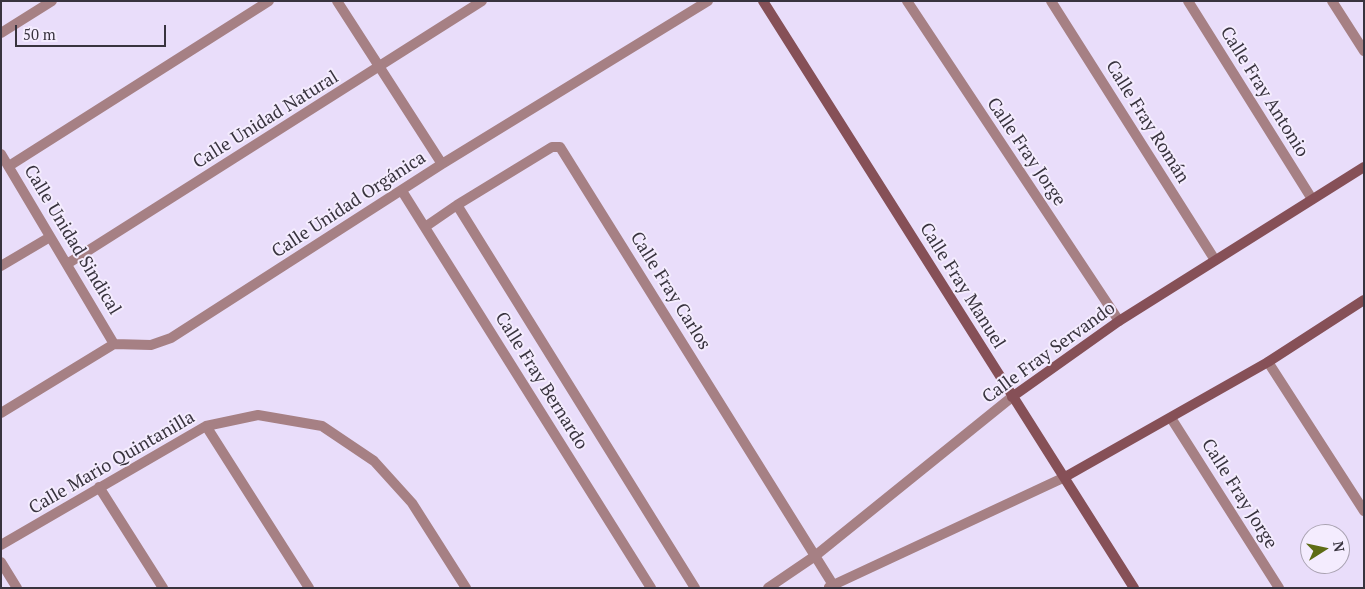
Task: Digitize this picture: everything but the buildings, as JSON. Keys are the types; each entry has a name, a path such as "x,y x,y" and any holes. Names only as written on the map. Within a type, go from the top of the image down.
{"street":[{"path":"1,33 52,1"},
{"path":"9,166 269,1"},
{"path":"337,1 442,164"},
{"name":"Calle Unidad Natural","path":"66,264 379,68 482,1"},
{"name":"Calle Unidad Orgánica","path":"114,344 151,345 171,338 442,164 708,1"},
{"name":"Calle Fray Manuel","path":"763,1 1134,588"},
{"name":"Calle Fray Jorge","path":"907,1 1119,321"},
{"name":"Calle Fray Román","path":"1051,1 1215,260"},
{"name":"Calle Fray Antonio","path":"1188,1 1312,199"},
{"path":"1332,1 1364,51"},
{"name":"Calle Fray Carlos","path":"425,228 457,205 552,147 560,147 815,556 832,587"},
{"name":"Calle Unidad Sindical","path":"1,154 114,344"},
{"name":"Calle Fray Servando","path":"768,588 815,556 1012,397 1119,321 1364,167"},
{"name":"Calle Fray Bernardo","path":"402,191 651,588"},
{"name":"Calle Fray Bernardo","path":"457,205 695,588"},
{"path":"1,266 50,236"},
{"path":"832,587 1065,477 1268,362 1364,300"},
{"path":"1,413 114,344"},
{"path":"1268,362 1364,511"},
{"name":"Calle Mario Quintanilla","path":"1,545 206,426 258,415 322,426 374,461 412,503 466,588"},
{"name":"Calle Fray Jorge","path":"1171,418 1279,588"},
{"path":"206,426 309,588"},
{"path":"99,487 163,588"},
{"path":"1,562 18,588"}]}
